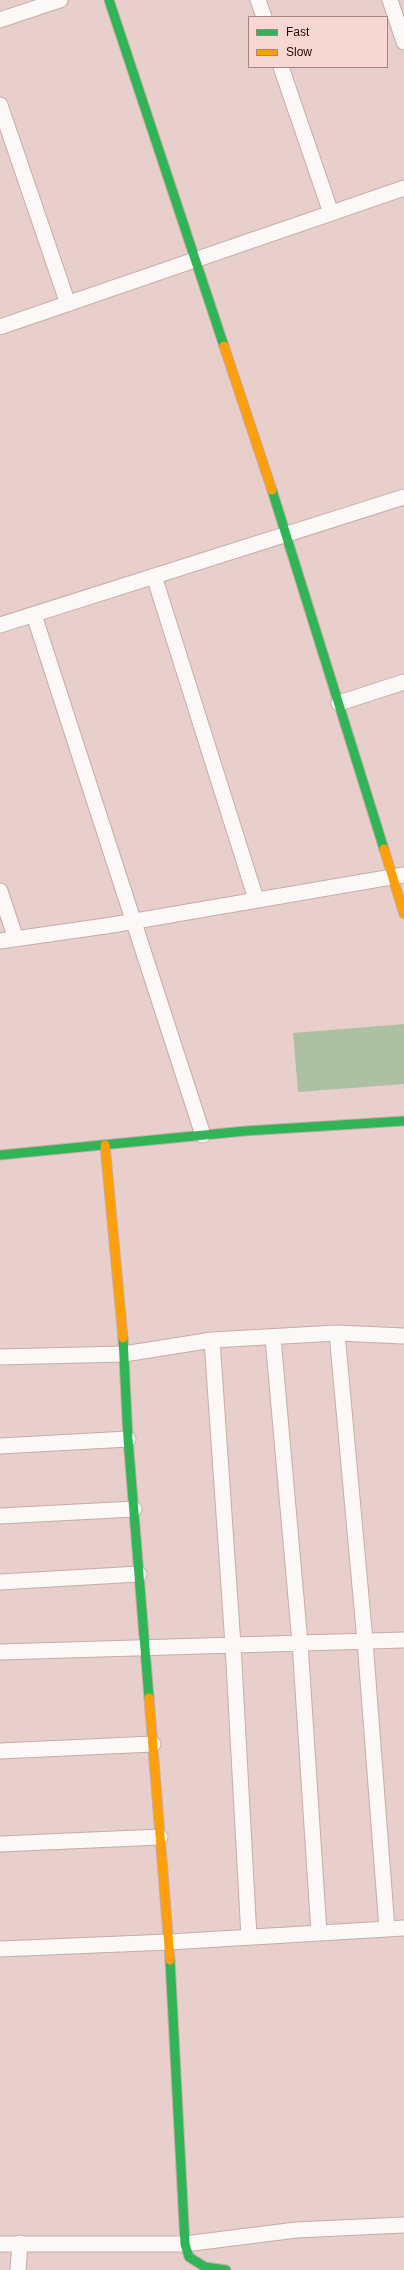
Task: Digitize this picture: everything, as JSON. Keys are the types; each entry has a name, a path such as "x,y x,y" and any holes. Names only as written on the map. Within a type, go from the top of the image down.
{"street":[{"path":"0,20 60,0"},
{"path":"109,0 197,260 287,534 339,703 398,876 404,914"},
{"path":"258,0 264,16"},
{"path":"390,0 399,34"},
{"path":"281,68 331,213"},
{"path":"0,105 68,304"},
{"path":"0,327 404,188"},
{"path":"0,625 404,497"},
{"path":"154,576 256,899"},
{"path":"34,615 203,1135"},
{"path":"339,703 404,682"},
{"path":"0,941 134,921 398,876"},
{"path":"0,891 16,939"},
{"path":"0,1155 203,1135 404,1121"},
{"path":"105,1145 124,1354 128,1439 169,1942 185,2244 189,2257 205,2267 226,2270"},
{"path":"0,1357 124,1354 212,1340 273,1338 337,1333 404,1336"},
{"path":"337,1333 365,1641 387,1929"},
{"path":"273,1338 300,1643 319,1933"},
{"path":"212,1340 233,1645 249,1937"},
{"path":"0,1446 128,1439"},
{"path":"0,1516 134,1509"},
{"path":"0,1582 139,1574"},
{"path":"0,1652 404,1640"},
{"path":"0,1751 153,1744"},
{"path":"0,1844 160,1837"},
{"path":"0,1949 169,1942 404,1928"},
{"path":"0,2244 185,2244 296,2230 404,2225"},
{"path":"18,2270 20,2243"}],"green space":[{"path":"404,1024 404,1084 298,1092 293,1033"}],"traffic: fast":[{"path":"109,0 224,346"},
{"path":"272,490 384,849"},
{"path":"0,1155 245,1131 404,1121"},
{"path":"123,1338 128,1439 149,1698"},
{"path":"170,1960 185,2244 189,2257 205,2267 226,2270"}],"traffic: slow":[{"path":"224,346 272,490"},
{"path":"384,849 404,914"},
{"path":"105,1145 123,1338"},
{"path":"149,1698 170,1960"}]}
